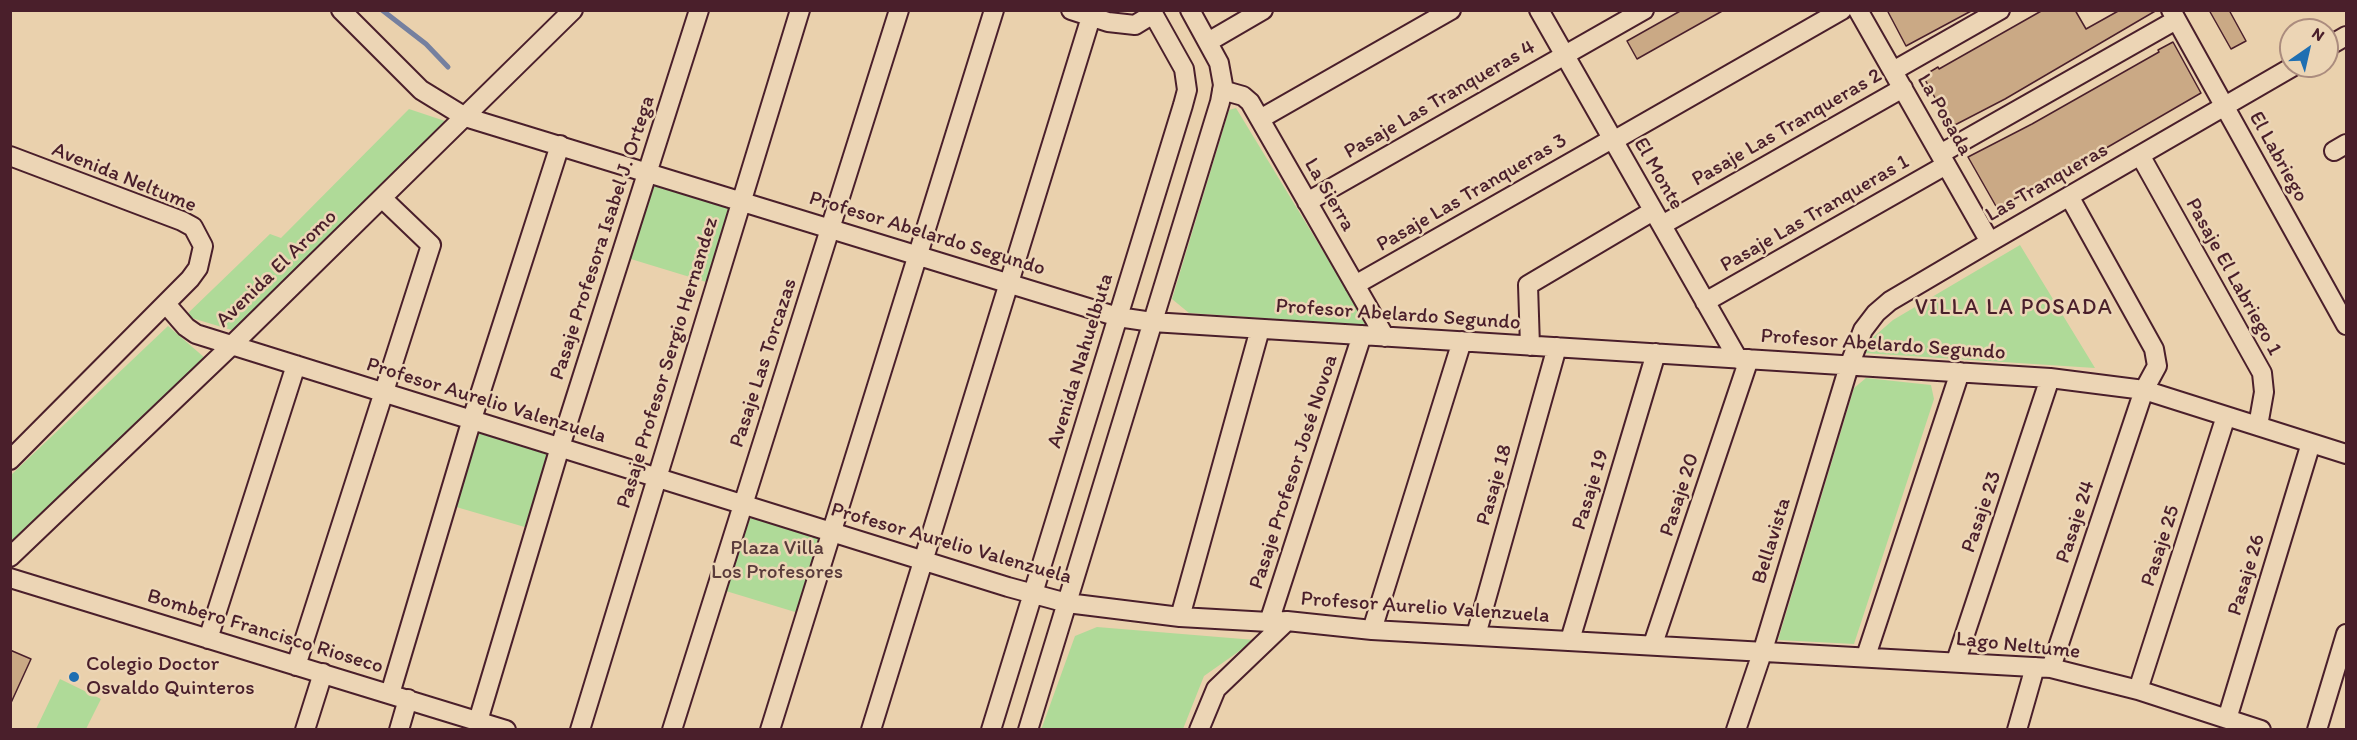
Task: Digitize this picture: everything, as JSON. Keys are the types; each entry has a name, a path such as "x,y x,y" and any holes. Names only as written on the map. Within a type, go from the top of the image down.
{"street":[{"name":"Profesor Abelardo Segundo","path":"341,10 421,90 465,117 1118,317 1152,322 2050,378 2144,390 2346,454"},
{"name":"Avenida El Aromo","path":"10,556 232,345 573,10"},
{"name":"Pasaje Profesora Isabel J. Ortega","path":"478,721 560,447 699,10"},
{"name":"Pasaje Profesor Sergio Hernandez","path":"580,729 800,10"},
{"name":"Pasaje Las Torcazas","path":"672,729 899,10"},
{"path":"770,729 994,10"},
{"path":"1071,10 1108,22 1135,24 1152,12"},
{"path":"1028,729 1222,90 1219,63 1190,10"},
{"path":"1208,42 1263,10"},
{"path":"1260,119 1451,10"},
{"name":"El Monte","path":"1539,10 1705,302 1743,359"},
{"name":"Pasaje Las Tranqueras 4","path":"1307,202 1644,10"},
{"name":"Pasaje Las Tranqueras 3","path":"1355,285 1842,10"},
{"name":"La Posada","path":"1858,10 1990,242"},
{"name":"Pasaje Las Tranqueras 2","path":"1893,71 2000,10"},
{"name":"Avenida Nahuelbuta","path":"991,729 1187,90 1184,69 1152,12"},
{"name":"El Labriego","path":"2174,15 2346,325"},
{"name":"Pasaje Las Tranqueras 1","path":"1705,302 1943,159 2174,15"},
{"path":"871,729 1090,17"},
{"name":"Las Tranqueras","path":"1849,366 1863,330 1876,313 1890,302 2279,75"},
{"name":"Pasaje Las Tranqueras 2","path":"1530,346 1528,285 1903,88"},
{"name":"La Sierra","path":"1222,90 1243,96 1250,102 1385,337"},
{"path":"390,693 472,419 560,146"},
{"name":"Avenida Neltume","path":"10,156 193,227 203,246 198,268 166,304"},
{"name":"Pasaje El Labriego 1","path":"2140,156 2262,373 2264,392 2258,426"},
{"name":"Pasaje 24","path":"2017,729 2043,667 2144,390 2157,366 2154,349 2069,196"},
{"path":"296,666 431,245 381,198"},
{"path":"10,460 166,304"},
{"name":"Profesor Aurelio Valenzuela","path":"166,304 186,327 196,334 831,532 1067,603 1180,616 1372,630 1763,650"},
{"path":"1180,616 1260,328"},
{"name":"Pasaje Profesor José Novoa","path":"1199,729 1216,689 1278,622 1362,335"},
{"path":"1372,630 1462,341"},
{"name":"Pasaje 18","path":"1476,635 1557,347"},
{"name":"Pasaje 19","path":"1570,640 1656,353"},
{"name":"Pasaje 20","path":"1653,644 1743,359"},
{"path":"208,639 296,365"},
{"name":"Bellavista","path":"1737,729 1849,366"},
{"path":"1866,656 1960,372"},
{"name":"Pasaje 23","path":"1956,661 2050,378"},
{"name":"Pasaje 25","path":"2138,690 2226,416"},
{"name":"Pasaje 26","path":"2227,719 2311,443"},
{"name":"Bombero Francisco Rioseco","path":"10,578 502,729"},
{"path":"2317,729 2346,634"},
{"name":"Lago Neltume","path":"1763,650 2043,667 2138,690 2261,729"},
{"path":"305,729 323,673"},
{"path":"399,729 408,699"}],"green space":[{"path":"1236,108 1357,307 1365,325 1189,313 1172,299 1229,110"},
{"path":"409,109 448,122 235,331 185,316 270,234 281,238"},
{"path":"648,172 742,201 716,285 621,256"},
{"path":"2020,245 2095,368 1864,353 1870,340 1893,320"},
{"path":"168,326 205,358 11,544 11,475"},
{"path":"1866,378 1931,385 1934,399 1854,644 1778,640 1854,388"},
{"path":"472,419 560,447 535,530 446,504"},
{"name":"Plaza Villa Los Profesores","path":"743,504 831,532 805,615 716,588"},
{"path":"1097,627 1255,640 1204,676 1183,729 1041,730 1075,636"},
{"path":"60,679 101,699 86,729 36,729"}],"building":[{"path":"1682,10 1724,10 1637,59 1627,41"},
{"path":"1887,10 1973,10 1906,46"},
{"path":"2043,10 2075,10 2086,29 2120,10 2157,10 2005,99 1951,127 1923,76"},
{"path":"2209,10 2229,10 2246,41 2231,49"},
{"path":"2173,42 2201,93 2051,180 1997,208 1968,157 2032,124"},
{"path":"10,650 31,659 10,705"}],"waterway":[{"path":"382,10 426,44 448,67"}],"place":[{"name":"Colegio Doctor Osvaldo Quinteros","path":"74,677"}],"district":[{"name":"VILLA LA POSADA","path":"2014,308"}]}
